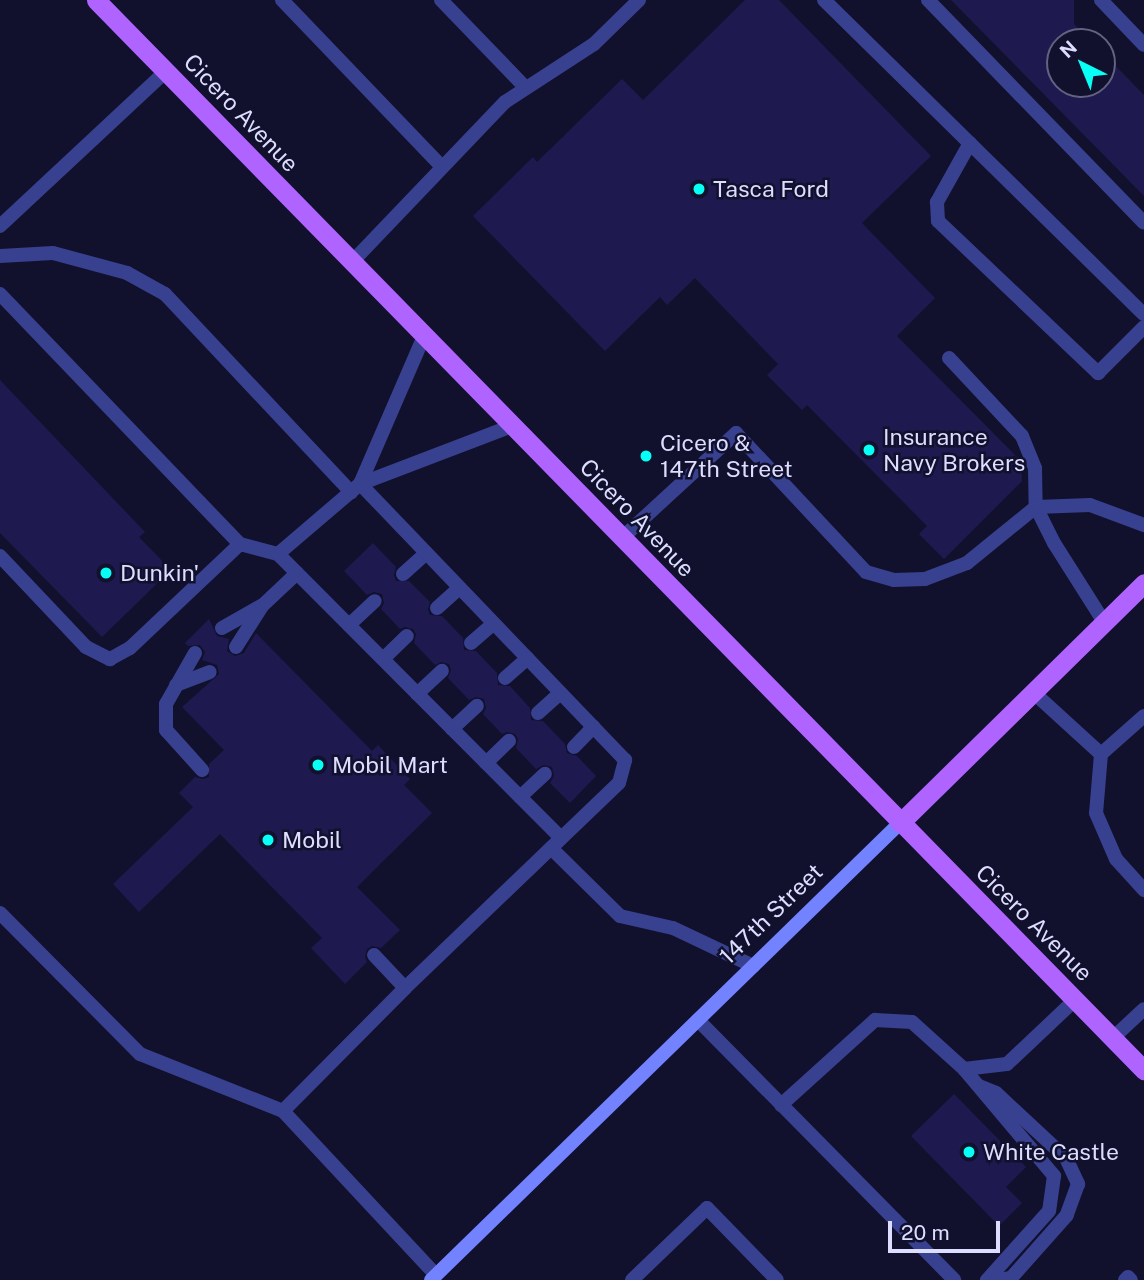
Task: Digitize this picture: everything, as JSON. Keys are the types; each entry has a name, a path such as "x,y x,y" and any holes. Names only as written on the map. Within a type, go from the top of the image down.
{"main road":[{"name":"Cicero Avenue","path":"96,0 1144,1070"},
{"name":"147th Street","path":"434,1277 1144,583"}],"lane":[{"path":"282,0 442,167"},
{"path":"440,0 526,88"},
{"path":"352,262 505,102 594,44 639,0"},
{"path":"824,0 1144,314"},
{"path":"928,0 1144,223"},
{"path":"1101,0 1144,45"},
{"path":"0,226 166,71"},
{"path":"970,143 937,202 938,221 1098,373 1144,327"},
{"path":"0,256 53,253 127,273 165,294 355,488 426,553 625,760 619,783 405,988 283,1111"},
{"path":"0,294 240,544 278,554 383,659 520,797 620,916 673,928 753,966"},
{"path":"355,488 424,336"},
{"path":"949,358 1022,436 1035,468 1036,507 1056,547 1104,622"},
{"path":"278,554 355,488 512,426"},
{"path":"622,538 736,433 866,572 894,580 925,579 967,563 1036,507 1090,505 1144,525"},
{"path":"0,555 86,647 110,659 130,648 240,544"},
{"path":"403,574 426,553"},
{"path":"236,647 262,606 297,573"},
{"path":"437,608 459,588"},
{"path":"349,625 375,601"},
{"path":"222,628 262,606"},
{"path":"471,643 493,624"},
{"path":"383,659 407,636"},
{"path":"195,653 166,704 166,730 202,770"},
{"path":"505,678 528,658"},
{"path":"417,694 442,671"},
{"path":"176,685 210,672"},
{"path":"1033,692 1101,754"},
{"path":"538,713 560,693"},
{"path":"452,729 477,706"},
{"path":"1144,716 1101,754 1096,813 1116,859 1144,890"},
{"path":"574,747 593,727"},
{"path":"486,763 509,741"},
{"path":"520,797 545,774"},
{"path":"0,912 139,1054 283,1111 434,1277"},
{"path":"374,955 405,988"},
{"path":"964,1069 1007,1064 1075,1000"},
{"path":"1113,1038 1144,1009"},
{"path":"698,1020 954,1280"},
{"path":"781,1105 875,1020 912,1022 964,1069 1054,1176 1049,1211 987,1280"},
{"path":"976,1085 996,1093 1066,1158 1078,1184 1067,1215 1011,1278 999,1280"},
{"path":"632,1280 707,1208 777,1280"},
{"path":"1125,1280 1128,1277 1130,1280"}],"building":[{"name":"Tasca Ford","path":"745,0 779,0 931,156 862,223 935,298 897,336 1021,461 1022,481 944,559 919,534 927,526 807,405 802,410 767,375 778,364 695,278 667,305 660,297 605,351 473,216 533,157 537,162 622,79 643,100"},
{"path":"951,0 1074,0 1074,24 1078,28 1046,28 1046,96"},
{"path":"1116,66 1144,95 1144,196 1048,98 1116,98"},
{"path":"0,380 145,532 139,537 171,570 102,637 0,533"},
{"path":"373,543 396,567 396,581 409,581 430,602 430,615 442,616 463,638 464,650 476,651 497,673 498,685 510,686 530,708 531,720 543,721 565,744 567,753 577,756 596,776 570,803 550,783 554,776 552,767 544,765 536,769 516,748 518,739 515,734 502,734 483,714 486,708 484,699 476,697 469,700 448,678 451,670 449,664 441,662 435,665 414,643 416,634 413,629 400,629 381,609 384,603 382,594 374,592 367,595 344,571"},
{"path":"209,619 217,636 229,639 227,651 235,656 244,653 256,633 372,751 378,745 410,779 404,785 432,813 357,887 400,930 381,948 372,946 367,949 367,962 345,984 311,948 322,938 220,834 139,912 113,884 193,807 179,793 195,777 209,777 209,764 224,750 182,707 219,674 217,665 202,660 205,652 200,645 188,646 185,643"},
{"name":"White Castle","path":"954,1094 1026,1167 1006,1187 1022,1203 999,1226 911,1136"}],"place":[{"name":"Tasca Ford","path":"699,189"},
{"name":"Insurance Navy Brokers","path":"869,450"},
{"name":"Cicero & 147th Street","path":"646,456"},
{"name":"Dunkin'","path":"106,573"},
{"name":"Mobil Mart","path":"318,765"},
{"name":"Mobil","path":"268,840"},
{"name":"White Castle","path":"969,1152"}]}
